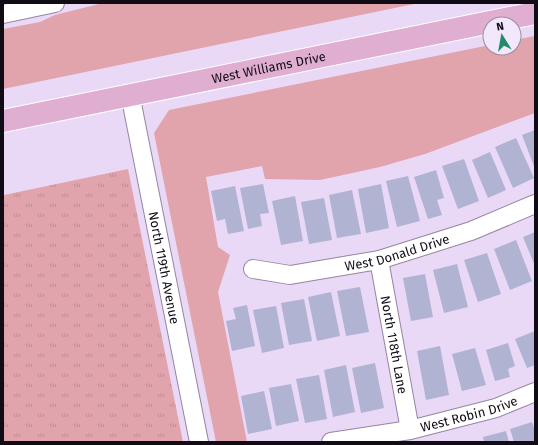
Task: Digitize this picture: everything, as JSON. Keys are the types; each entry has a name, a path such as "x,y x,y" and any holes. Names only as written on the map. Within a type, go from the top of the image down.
{"main road":[{"name":"West Williams Drive","path":"3,121 535,13"}],"street":[{"path":"3,14 56,3"},
{"name":"North 119th Avenue","path":"130,94 199,442"},
{"name":"West Donald Drive","path":"253,268 290,275 379,260 471,231 535,204"},
{"name":"North 118th Lane","path":"379,260 410,430"},
{"name":"West Robin Drive","path":"331,442 410,430 496,408 535,392"}],"green space":[{"path":"103,3 419,3 3,89 3,29 40,22 55,15"},
{"path":"535,36 535,113 425,154 380,167 320,180 265,179 262,166 206,177 218,247 230,255 218,292 247,442 216,442 154,133 169,110 482,47 482,56 522,56 522,38"},
{"path":"128,169 183,442 3,442 3,193 4,195"}],"building":[{"path":"535,130 535,169 522,135"},
{"path":"516,138 534,178 513,188 495,147"},
{"path":"490,152 506,190 488,198 472,160"},
{"path":"464,159 479,201 458,209 442,166"},
{"path":"436,170 444,198 437,200 442,215 428,219 414,177"},
{"path":"408,176 420,221 397,227 386,181"},
{"path":"263,184 269,213 260,214 262,226 248,229 240,188"},
{"path":"381,184 389,228 366,233 358,189"},
{"path":"235,186 244,231 228,234 225,219 217,221 211,191"},
{"path":"352,190 361,234 337,238 329,195"},
{"path":"295,196 303,241 281,245 272,201"},
{"path":"324,198 332,240 309,244 301,202"},
{"path":"535,232 535,266 523,237"},
{"path":"516,240 532,281 510,290 494,249"},
{"path":"487,253 501,294 478,302 464,260"},
{"path":"457,264 468,307 444,313 433,270"},
{"path":"425,274 433,317 411,321 403,278"},
{"path":"360,287 369,332 346,336 337,291"},
{"path":"331,292 340,336 317,341 308,297"},
{"path":"304,299 312,341 289,345 281,303"},
{"path":"247,305 255,346 232,351 226,321 236,319 233,308"},
{"path":"276,306 284,348 262,353 253,310"},
{"path":"535,331 535,365 527,368 515,339"},
{"path":"508,343 515,366 508,369 510,377 495,381 486,350"},
{"path":"440,346 449,395 426,400 417,351"},
{"path":"475,348 486,385 462,391 452,354"},
{"path":"375,363 384,408 361,413 352,368"},
{"path":"346,365 355,412 333,417 324,370"},
{"path":"319,375 327,419 305,423 296,379"},
{"path":"291,384 299,421 276,426 269,388"},
{"path":"264,391 272,429 248,434 241,396"},
{"path":"532,422 535,430 535,442 514,442 510,429"},
{"path":"506,431 509,442 484,442 483,437"}]}
